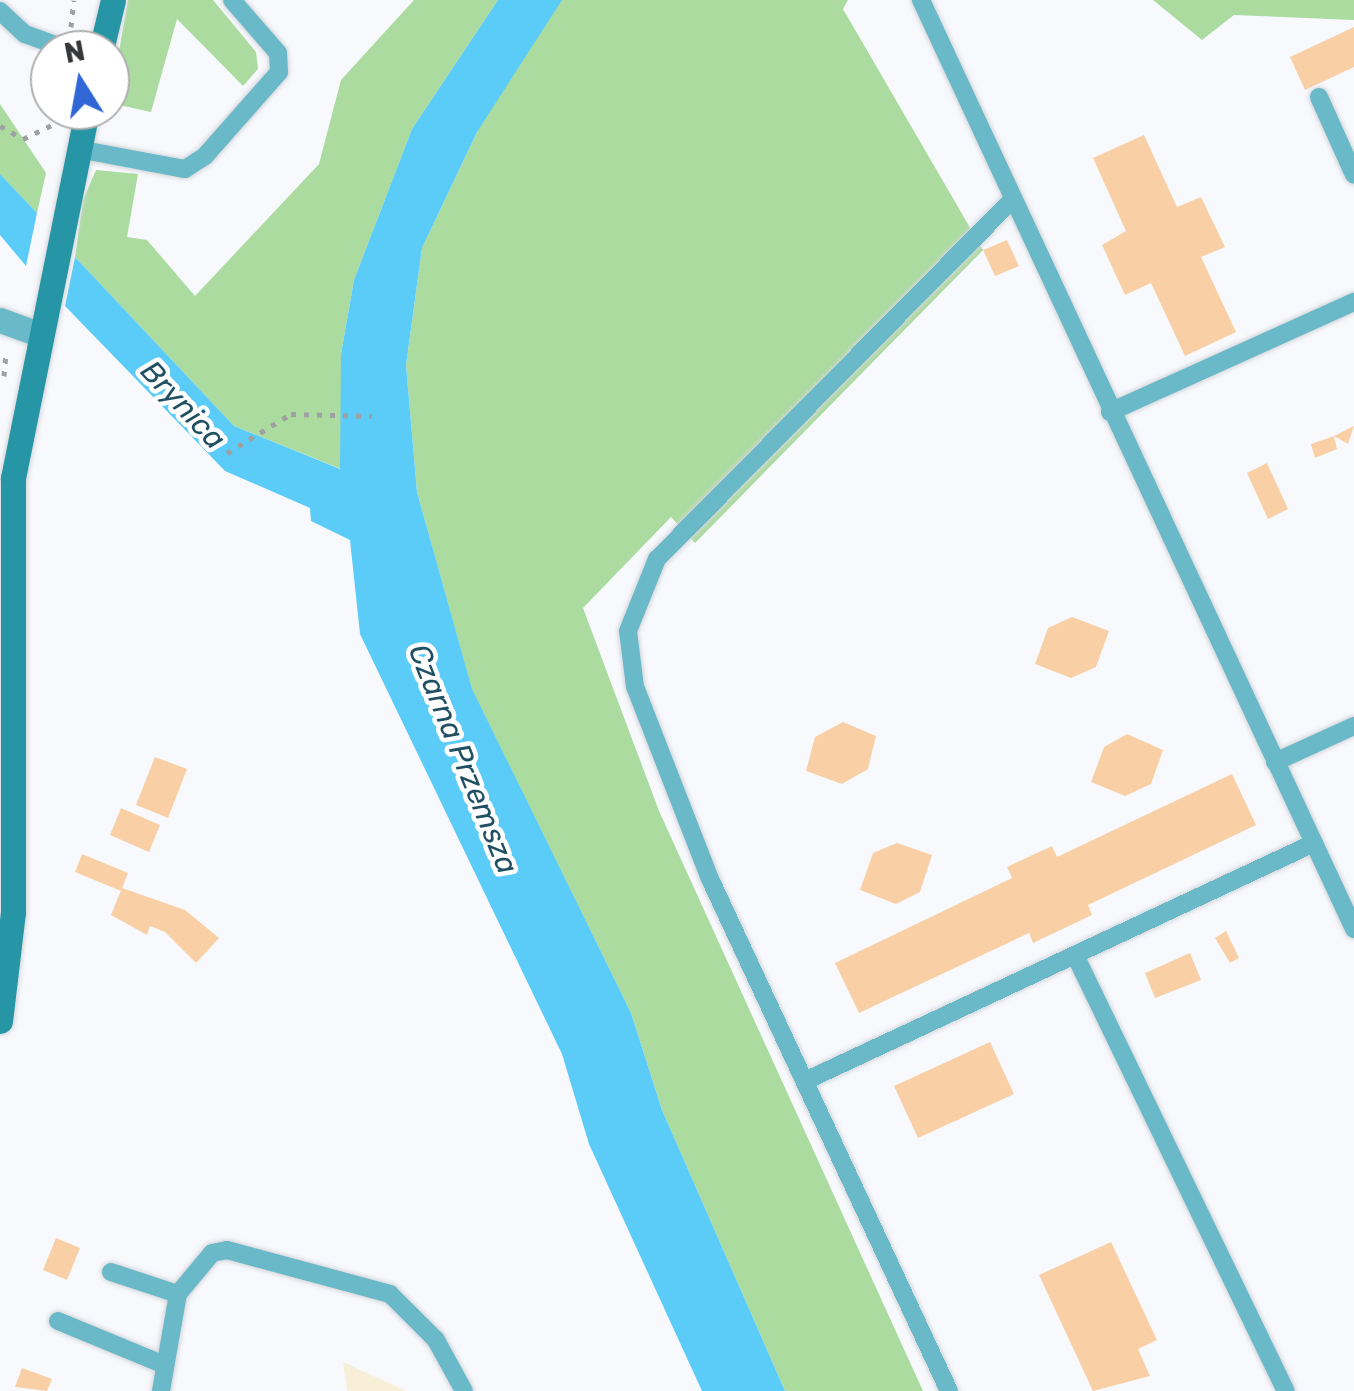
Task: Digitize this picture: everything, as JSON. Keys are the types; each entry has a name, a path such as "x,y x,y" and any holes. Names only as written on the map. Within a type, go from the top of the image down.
{"street":[{"path":"106,30 113,0"},
{"path":"0,1021 14,895 12,478 37,326 78,149 77,130"},
{"path":"0,320 37,326"}],"lane":[{"path":"78,149 184,169 205,156 279,72 278,53 232,0"},
{"path":"920,0 1011,202 1354,929"},
{"path":"0,11 30,36"},
{"path":"1319,96 1354,175"},
{"path":"949,1391 805,1081 635,687 632,608 684,530 1011,202"},
{"path":"1110,412 1354,302"},
{"path":"1275,762 1354,726"},
{"path":"805,1081 1314,843"},
{"path":"1075,955 1286,1391"},
{"path":"160,1391 178,1294 212,1252 227,1250 370,1286 412,1309 464,1391"},
{"path":"110,1272 178,1294"},
{"path":"58,1321 166,1366"}],"path":[{"path":"0,126 23,139 41,130"},
{"path":"227,453 291,414 372,416"}],"shaded area":[{"path":"343,1362 406,1391 347,1391"}],"green space":[{"path":"128,0 213,0 256,52 258,69 243,86 177,19 151,112 130,107 130,30 123,30"},
{"path":"414,0 498,0 412,129 354,280 341,354 341,469 234,426 75,257 83,200 96,170 138,174 127,237 147,240 195,296 319,164 341,80"},
{"path":"518,0 848,0 843,9 983,250 695,543 671,517 583,608 659,811 923,1391 785,1391 662,1110 631,1013 472,690 417,492 406,365 422,248 477,132"},
{"path":"1153,0 1354,0 1354,20 1234,15 1202,40"},
{"path":"0,104 46,173 37,213 0,174"}],"water":[{"path":"498,0 562,0 477,132 422,248 406,365 417,492 472,689 631,1013 662,1110 785,1391 702,1391 589,1144 562,1054 360,634 350,540 311,521 310,508 225,471 65,306 75,257 234,426 340,469 341,354 354,280 412,129"},
{"path":"0,174 37,213 26,266 0,235"}],"building":[{"path":"1354,27 1354,67 1305,90 1290,57"},
{"path":"1144,135 1177,207 1201,197 1225,247 1201,257 1236,332 1185,356 1151,283 1125,295 1102,245 1126,231 1093,158"},
{"path":"1007,240 1019,266 995,276 983,250"},
{"path":"1354,426 1348,444 1334,436"},
{"path":"1334,436 1337,449 1315,458 1311,444"},
{"path":"1267,463 1288,509 1268,519 1247,473"},
{"path":"1072,617 1109,631 1096,667 1071,678 1035,664 1048,628"},
{"path":"843,722 876,736 868,769 842,784 806,771 815,737"},
{"path":"1127,734 1163,750 1151,784 1125,796 1091,782 1104,747"},
{"path":"155,757 187,769 168,818 136,805"},
{"path":"1232,774 1256,825 1088,905 1092,915 1033,943 1029,933 859,1013 835,963 1012,878 1007,867 1052,846 1057,857"},
{"path":"121,808 160,825 149,852 110,835"},
{"path":"897,843 932,855 920,892 896,904 860,890 873,853"},
{"path":"82,854 128,873 121,891 75,872"},
{"path":"122,888 185,910 219,938 196,963 165,932 150,926 147,935 111,915"},
{"path":"1226,931 1239,958 1230,963 1215,938"},
{"path":"1190,953 1201,980 1155,998 1145,973"},
{"path":"990,1042 1014,1094 918,1138 894,1086"},
{"path":"56,1238 80,1248 67,1280 43,1270"},
{"path":"1111,1242 1157,1340 1138,1349 1150,1376 1093,1391 1039,1275"},
{"path":"22,1368 52,1379 47,1391 15,1387"}],"water label":[{"name":"Brynica","path":"183,405"},
{"name":"Czarna Przemsza","path":"463,759"}]}
